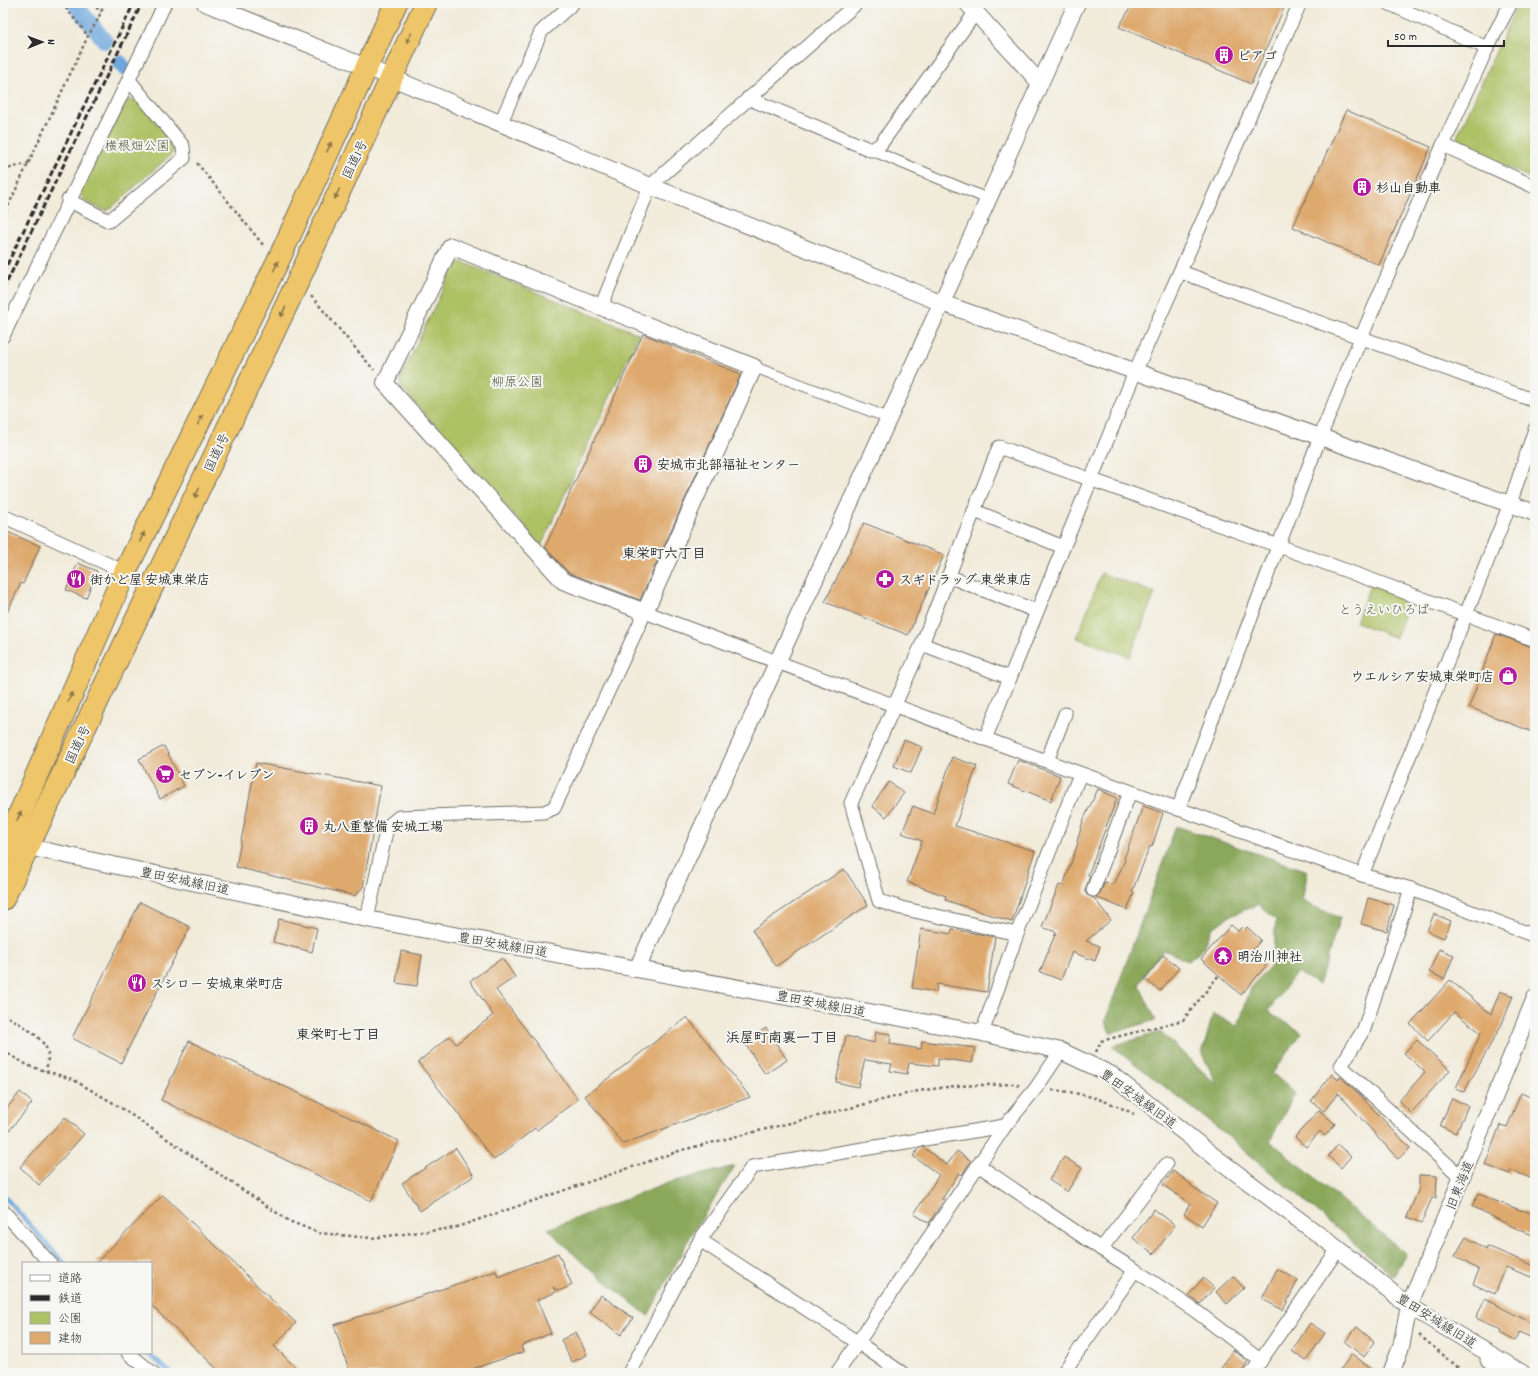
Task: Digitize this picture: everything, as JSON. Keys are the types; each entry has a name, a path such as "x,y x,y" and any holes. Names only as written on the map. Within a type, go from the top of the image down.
{"highway":[{"name":"国道1号","path":"3,852 125,572 277,263 396,3"},
{"name":"国道1号","path":"3,899 298,281 426,3"}],"street":[{"path":"3,336 68,200 129,80 165,3"},
{"path":"205,3 366,67 650,186 942,302 1135,372 1535,513"},
{"path":"500,124 541,32 573,3"},
{"path":"601,307 650,186 857,3"},
{"path":"637,969 778,663 1077,3"},
{"path":"985,739 1036,611 1135,372 1300,3"},
{"path":"1388,3 1404,6 1487,48"},
{"path":"1178,809 1320,437 1443,145 1487,48 1511,3"},
{"path":"871,150 880,145 971,8 1040,83"},
{"path":"68,200 109,221 184,158 183,146 129,80"},
{"path":"748,98 988,199"},
{"path":"1443,145 1535,187"},
{"path":"889,418 601,307 451,246 385,383 562,582 1047,762 1362,875 1410,889 1535,936"},
{"path":"1181,272 1535,401"},
{"path":"367,919 387,827 399,817 544,812 554,808 645,612 754,367"},
{"path":"1362,875 1467,615 1510,504 1535,429"},
{"path":"1017,934 901,908 879,901 851,804 922,644 999,447 1279,546 1535,640"},
{"path":"975,511 1063,547"},
{"path":"3,516 125,572"},
{"path":"948,576 1036,611"},
{"path":"922,644 1010,678"},
{"path":"1047,762 1065,714"},
{"path":"982,1034 1017,934 1080,774"},
{"path":"1093,890 1130,792"},
{"name":"豊田安城線旧道","path":"28,847 367,919 982,1034 1061,1051 1112,1075 1221,1161 1338,1249 1409,1306 1522,1373"},
{"path":"1410,889 1364,1029 1341,1066 1462,1178"},
{"name":"旧東海道","path":"1392,1373 1401,1347 1409,1306 1535,998"},
{"path":"837,1373 1005,1126 1036,1088 1061,1051"},
{"path":"629,1373 700,1240 752,1168 1005,1126"},
{"path":"978,1165 1101,1250 1135,1270 1197,1312 1260,1361"},
{"path":"1101,1250 1166,1165"},
{"path":"3,1212 49,1262"},
{"path":"700,1240 902,1373"},
{"path":"1252,1373 1338,1249"},
{"path":"1063,1373 1135,1270"},
{"path":"1409,1306 1506,1373"},
{"path":"129,1354 153,1373"}],"path":[{"path":"62,3 88,36"},
{"path":"92,3 100,12"},
{"path":"3,217 105,3"},
{"path":"183,146 277,263"},
{"path":"3,170 29,164"},
{"path":"298,281 385,383"},
{"path":"1090,1064 1101,1041 1182,1020 1218,975"},
{"path":"3,1014 29,1030 40,1040 48,1054 46,1071"}],"green space":[{"path":"1518,3 1535,3 1535,180 1461,146 1457,137"},
{"name":"横根畑公園","path":"127,100 138,100 174,144 173,153 106,211 84,201 80,192"},
{"name":"柳原公園","path":"462,262 639,334 541,546 401,387 400,379 454,266"},
{"path":"1101,573 1155,593 1130,657 1077,638"},
{"name":"とうえいひろば","path":"1372,580 1412,595 1396,638 1356,622"},
{"path":"1176,826 1308,871 1302,901 1340,918 1319,985 1297,972 1268,1011 1302,1033 1272,1073 1295,1093 1270,1141 1406,1254 1393,1276 1218,1128 1112,1046 1161,1032 1218,1086 1202,1054 1213,1014 1238,1026 1251,988 1272,964 1276,920 1258,904 1231,916 1212,928 1201,951 1188,961 1164,950 1150,965 1139,985 1156,1020 1110,1033 1105,1021"},
{"path":"735,1166 690,1237 648,1316 584,1264 548,1229 668,1183"}],"building":[{"name":"ピアゴ","path":"1133,3 1286,3 1251,84 1119,27"},
{"name":"杉山自動車","path":"1346,110 1431,147 1379,265 1293,227"},
{"name":"安城市北部福祉センター","path":"643,334 738,373 740,376 640,600 569,573 545,547"},
{"name":"スギドラッグ 東栄東店","path":"864,523 944,555 908,635 825,602"},
{"path":"3,530 40,546 23,584 21,583 3,621"},
{"path":"78,563 97,571 86,598 66,590"},
{"name":"ウエルシア安城東栄町店","path":"1496,634 1535,648 1535,733 1469,707"},
{"path":"904,740 922,747 911,773 894,766"},
{"path":"164,746 184,786 160,799 139,759"},
{"path":"952,757 977,766 955,826 1035,851 1012,922 945,900 946,896 907,882 922,841 902,833 913,806 933,814"},
{"path":"1018,760 1060,776 1051,801 1008,784"},
{"name":"丸八重整備 安城工場","path":"256,763 381,786 363,887 355,896 236,867"},
{"path":"889,782 904,793 886,817 872,806"},
{"path":"1098,789 1117,798 1088,875 1090,876 1085,891 1087,895 1094,898 1111,920 1086,941 1100,946 1095,961 1072,952 1061,980 1040,972 1056,932 1042,927 1059,885 1063,886 1078,843 1083,821"},
{"path":"1143,806 1163,813 1152,847 1150,846 1132,892 1134,893 1127,910 1096,897 1100,893 1105,882 1114,885 1125,860 1124,859"},
{"path":"844,869 868,905 776,966 752,930"},
{"path":"1368,898 1394,905 1387,931 1361,924"},
{"path":"140,902 190,927 121,1063 72,1038"},
{"path":"1434,914 1451,921 1444,938 1427,931"},
{"path":"279,919 317,928 312,952 273,942"},
{"name":"明治川神社","path":"1231,925 1238,931 1242,927 1245,930 1247,927 1261,940 1251,952 1266,966 1241,995 1201,959"},
{"path":"921,929 951,934 952,929 995,937 987,992 937,984 936,992 912,988"},
{"path":"1439,949 1454,955 1444,979 1429,972"},
{"path":"401,951 422,955 417,986 396,983"},
{"path":"1163,955 1179,968 1160,991 1145,979"},
{"path":"502,958 515,977 496,990 578,1099 537,1130 535,1128 494,1160 418,1062 450,1036 456,1044 493,1015 470,981"},
{"path":"1450,980 1491,1014 1500,991 1513,996 1502,1024 1464,1092 1456,1088 1481,1033 1454,1012 1428,1041 1410,1024"},
{"path":"687,1017 750,1097 623,1144 585,1096"},
{"path":"766,1028 787,1060 765,1074 744,1042"},
{"path":"876,1032 891,1034 890,1044 921,1049 922,1041 975,1048 972,1063 938,1058 938,1066 909,1063 907,1074 890,1071 892,1064 865,1060 858,1087 836,1082 846,1036 874,1043"},
{"path":"1417,1040 1450,1070 1411,1113 1399,1101 1425,1072 1404,1053"},
{"path":"189,1041 399,1141 371,1201 161,1100"},
{"path":"1332,1074 1338,1080 1340,1077 1361,1096 1410,1148 1398,1159 1338,1093 1324,1111 1311,1101"},
{"path":"20,1092 32,1103 3,1138 3,1113"},
{"path":"1521,1093 1535,1099 1535,1180 1511,1170 1510,1174 1485,1165 1500,1125 1507,1127"},
{"path":"1452,1098 1468,1106 1456,1133 1440,1126"},
{"path":"1319,1110 1335,1124 1325,1136 1320,1131 1306,1147 1295,1137"},
{"path":"65,1117 84,1134 39,1185 20,1167"},
{"path":"1338,1145 1351,1156 1341,1168 1328,1156"},
{"path":"923,1147 947,1165 957,1151 971,1161 962,1175 959,1173 942,1199 944,1200 929,1223 914,1214 939,1175 913,1156 919,1148"},
{"path":"456,1148 474,1176 420,1211 402,1183"},
{"path":"1064,1157 1082,1168 1067,1192 1049,1180"},
{"path":"1173,1171 1191,1184 1190,1185 1217,1203 1202,1226 1184,1214 1190,1204 1163,1185"},
{"path":"1419,1175 1437,1176 1436,1198 1432,1198 1421,1223 1407,1217 1419,1189"},
{"path":"1479,1193 1490,1199 1535,1215 1535,1228 1532,1235 1472,1206"},
{"path":"163,1195 296,1323 274,1346 301,1373 221,1373 152,1306 152,1262 97,1262"},
{"path":"1154,1209 1175,1225 1154,1254 1133,1238"},
{"path":"1466,1237 1486,1249 1487,1246 1535,1266 1531,1277 1506,1267 1495,1294 1473,1284 1479,1270 1455,1256"},
{"path":"558,1253 572,1285 559,1291 553,1287 556,1292 537,1300 551,1333 521,1346 523,1352 460,1373 350,1373 334,1325 496,1271 498,1277"},
{"path":"1277,1269 1298,1280 1283,1310 1262,1299"},
{"path":"1233,1276 1244,1288 1227,1304 1216,1292"},
{"path":"1203,1278 1214,1288 1200,1304 1189,1295"},
{"path":"601,1295 633,1318 621,1335 589,1312"},
{"path":"1485,1299 1535,1325 1535,1340 1520,1332 1515,1341 1500,1333 1501,1330 1476,1318"},
{"path":"1310,1323 1325,1333 1306,1361 1292,1351"},
{"path":"1357,1327 1375,1342 1364,1357 1345,1342"},
{"path":"576,1332 587,1355 572,1362 561,1340"},
{"path":"1233,1350 1248,1361 1241,1373 1218,1373"},
{"path":"1352,1354 1377,1373 1338,1373"}],"waterway":[{"path":"74,3 105,41"},
{"path":"120,63 125,69"},
{"path":"3,1195 63,1262"},
{"path":"148,1354 171,1373"}],"railway":[{"path":"3,273 134,3"},
{"path":"3,290 142,3"}],"place":[{"name":"ピアゴ","path":"1224,55"},
{"name":"杉山自動車","path":"1362,187"},
{"name":"安城市北部福祉センター","path":"643,464"},
{"name":"街かど屋 安城東栄店","path":"76,579"},
{"name":"スギドラッグ 東栄東店","path":"885,579"},
{"name":"ウエルシア安城東栄町店","path":"1508,676"},
{"name":"セブン-イレブン","path":"165,774"},
{"name":"丸八重整備 安城工場","path":"309,826"},
{"name":"明治川神社","path":"1223,956"},
{"name":"スシロー 安城東栄町店","path":"137,983"}],"district":[{"name":"東栄町六丁目","path":"664,553"},
{"name":"東栄町七丁目","path":"338,1034"},
{"name":"浜屋町南裏一丁目","path":"782,1037"}]}
